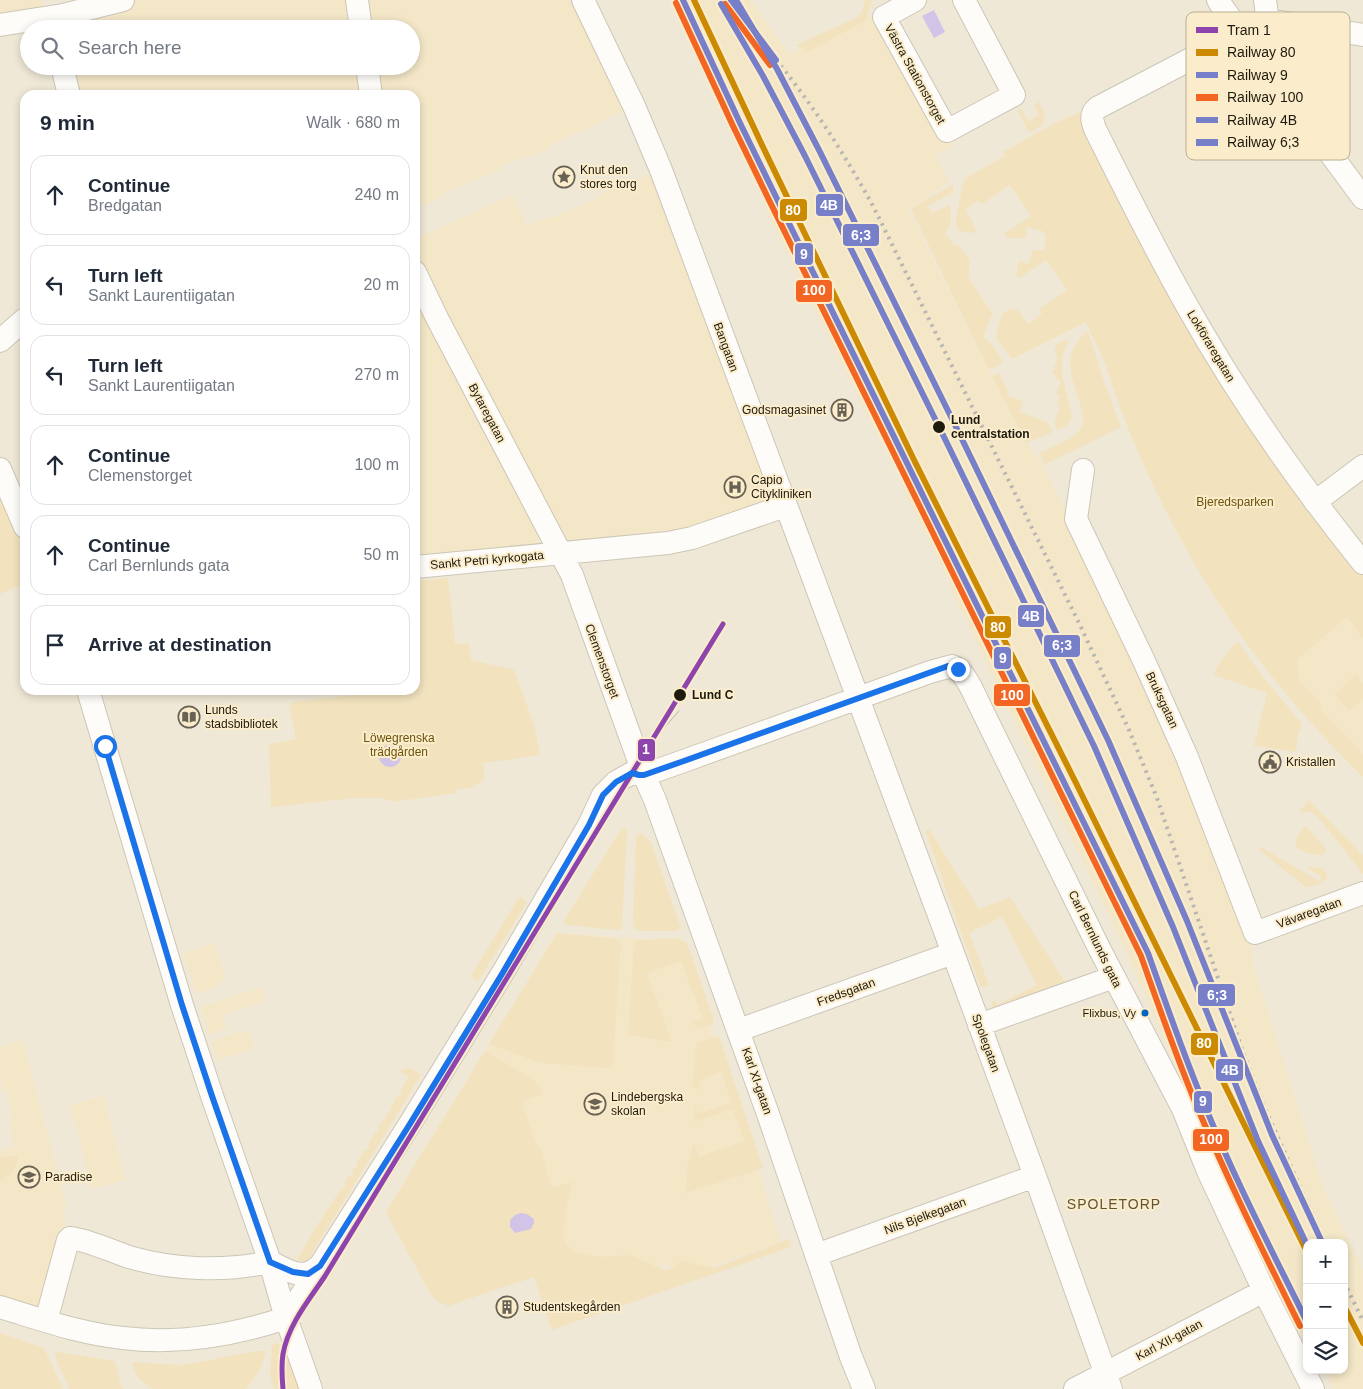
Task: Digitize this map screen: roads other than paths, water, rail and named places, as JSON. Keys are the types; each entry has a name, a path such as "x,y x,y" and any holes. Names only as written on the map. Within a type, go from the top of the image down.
{"street":[{"path":"61,20 123,0"},
{"path":"357,0 360,20"},
{"name":"Bangatan","path":"583,0 652,146 857,699"},
{"name":"Västra Stationstorget","path":"915,0 884,17 947,131 1014,95 964,0"},
{"path":"1218,0 1226,12"},
{"path":"0,24 20,24"},
{"path":"1350,32 1363,34"},
{"name":"Lokföraregatan","path":"1186,61 1095,111 1092,117 1095,128 1138,216 1185,303 1218,358 1251,410 1315,502 1363,563"},
{"path":"64,75 68,90"},
{"path":"368,75 369,90"},
{"path":"1335,160 1363,198"},
{"name":"Bytaregatan","path":"420,282 560,553"},
{"path":"0,341 20,323"},
{"path":"1315,502 1363,466"},
{"path":"0,469 20,515"},
{"name":"Bruksgatan","path":"1083,470 1076,519 1184,749 1255,933"},
{"path":"560,553 678,542 785,506"},
{"name":"Sankt Petri kyrkogata","path":"420,567 560,553"},
{"name":"Clemenstorget","path":"560,553 572,575 644,775"},
{"name":"Carl Bernlunds gata","path":"857,699 948,666 958,669 978,702 1114,977 1183,1109 1208,1170 1264,1291 1313,1389"},
{"path":"89,695 182,1005 270,1262 286,1318 311,1389"},
{"path":"0,1307 101,1335 166,1341 217,1335 254,1328 286,1318 408,1127 502,974 589,825 603,795 616,782 632,773 644,775 857,699"},
{"name":"Spolegatan","path":"857,699 953,953 1109,1381"},
{"name":"Karl XI-gatan","path":"644,775 655,800 739,1030 851,1357 864,1389"},
{"name":"Vävaregatan","path":"1255,933 1363,893"},
{"name":"Fredsgatan","path":"739,1030 953,953"},
{"path":"979,1025 1114,977"},
{"name":"Nils Bjelkegatan","path":"816,1255 1035,1176"},
{"path":"46,1321 70,1238 145,1261 175,1266 209,1268 247,1266 270,1262 293,1272 308,1274 320,1266"},
{"name":"Karl XII-gatan","path":"1074,1389 1109,1381 1264,1291"}],"tram line":[{"name":"1","path":"283,1389 283,1354 294,1323 325,1276 723,624"},
{"path":"650,744 679,711"}],"railway":[{"path":"776,60 828,131 873,206 1079,623 1129,730 1157,798 1244,1055 1264,1106 1323,1239"},
{"path":"1345,1284 1363,1321"}],"rail line":[{"name":"9","path":"683,0 778,201 1148,953 1182,1049 1217,1134 1254,1215 1303,1314"},
{"name":"80","path":"694,0 915,462 1075,781 1303,1244"},
{"name":"9","path":"731,0 776,60"},
{"name":"6;3","path":"736,0 777,69 819,150 1108,740 1187,921 1272,1135 1321,1239"},
{"name":"100","path":"676,3 771,204 1141,956 1175,1052 1210,1137 1300,1326"},
{"name":"4B","path":"721,4 763,76 805,156 1094,746 1173,927 1258,1141 1304,1239"},
{"name":"100","path":"725,4 770,65"},
{"name":"80","path":"1348,1314 1363,1343"}],"place":[{"name":"Knut den stores torg","path":"564,177"},
{"name":"Godsmagasinet","path":"842,410"},
{"name":"Lund centralstation","path":"939,427"},
{"name":"Capio Citykliniken","path":"735,487"},
{"name":"Lund C","path":"680,695"},
{"name":"Lunds stadsbibliotek","path":"189,717"},
{"name":"Kristallen","path":"1270,762"},
{"name":"Flixbus, Vy","path":"1145,1013"},
{"name":"Lindebergska skolan","path":"595,1104"},
{"name":"Paradise","path":"29,1177"},
{"name":"Studentskegården","path":"507,1307"}],"district":[{"name":"SPOLETORP","path":"1114,1204"}],"park label":[{"name":"Bjeredsparken","path":"1235,502"},
{"name":"Löwegrenska trädgården","path":"399,745"}]}
